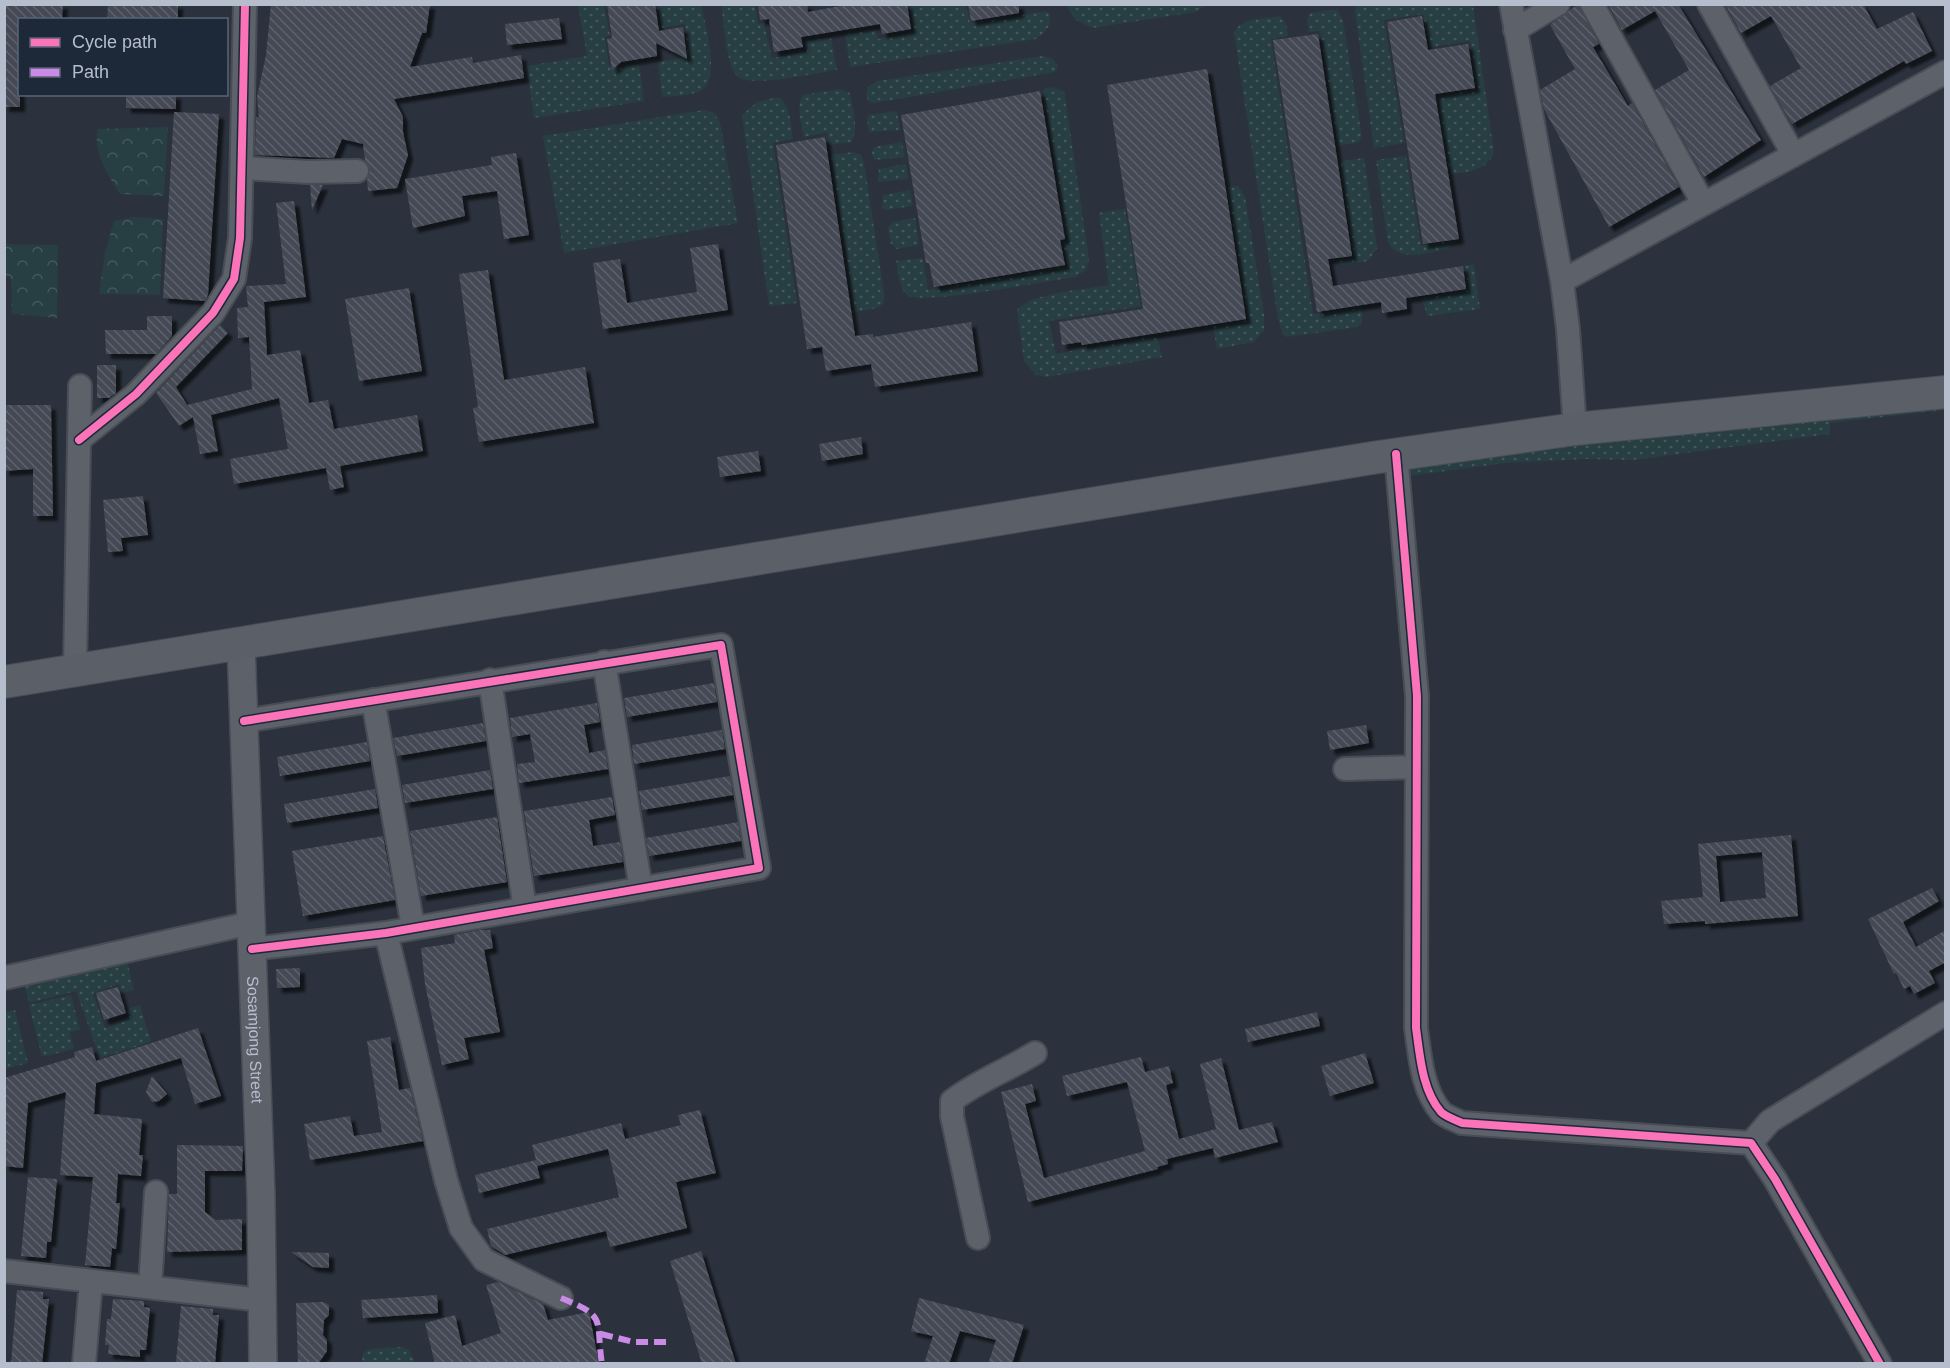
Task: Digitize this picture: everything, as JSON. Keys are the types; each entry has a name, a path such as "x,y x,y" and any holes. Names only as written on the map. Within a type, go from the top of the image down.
{"main road":[{"path":"4,682 1396,454 1575,429 1946,392"}],"street":[{"path":"79,440 136,394 213,313 234,279 240,238 246,4"},
{"path":"1511,4 1562,281 1575,429"},
{"path":"1515,30 1558,4"},
{"path":"1592,4 1702,203"},
{"path":"1709,4 1793,154"},
{"path":"1562,281 1946,72"},
{"path":"242,168 308,172 357,171"},
{"path":"75,670 80,386"},
{"path":"1396,454 1417,696 1416,1028 1421,1064 1430,1094 1443,1114 1462,1123 1751,1143"},
{"name":"Sosamjong Street","path":"241,644 264,1364"},
{"path":"4,978 252,936 386,933 759,868 721,645 490,680 244,722"},
{"path":"604,662 641,889"},
{"path":"490,680 525,909"},
{"path":"373,700 413,927"},
{"path":"1345,769 1417,767"},
{"path":"386,933 446,1180 461,1228 484,1260 561,1298"},
{"path":"1751,1143 1770,1120 1946,1013"},
{"path":"978,1238 952,1116 952,1101 966,1090 1009,1070 1035,1053"},
{"path":"1751,1143 1775,1179 1880,1364"},
{"path":"150,1287 156,1192"},
{"path":"4,1271 262,1300"},
{"path":"84,1364 91,1281"}],"green space":[{"path":"1206,4 1195,12 1092,28 1075,19 1066,5"},
{"path":"578,5 604,5 610,35 605,37 609,65 611,67 639,64 644,101 534,118 527,66 587,56"},
{"path":"658,5 701,5 711,64 707,85 696,93 662,97 658,62 682,58 687,54 685,24 661,28"},
{"path":"721,5 755,5 758,24 764,23 772,58 807,52 805,41 831,38 837,70 785,79 744,80 737,76 730,63"},
{"path":"910,5 966,5 970,23 1046,11 1050,15 1050,23 1043,34 1036,39 850,67 845,34 876,30 878,39 914,33"},
{"path":"1356,5 1473,5 1494,153 1486,164 1470,171 1450,174 1437,97 1478,89 1470,41 1430,47 1423,14 1384,20 1404,143 1374,148"},
{"path":"1337,9 1343,21 1362,137 1359,142 1338,146 1320,31 1309,32 1307,20 1310,13"},
{"path":"1280,16 1286,24 1288,36 1271,39 1313,314 1362,308 1362,323 1357,327 1287,337 1283,335 1278,319 1234,33 1247,21"},
{"path":"1043,56 1053,59 1058,66 1055,72 874,103 869,102 866,96 868,87 877,81"},
{"path":"1053,87 1064,91 1089,259 1086,270 1075,277 959,295 917,298 907,295 901,284 896,261 923,258 928,290 1067,266 1063,242 1068,240 1043,89"},
{"path":"839,89 850,93 855,124 854,137 851,142 829,145 827,132 804,137 799,110 803,95"},
{"path":"779,97 788,111 793,139 773,143 797,303 769,306 742,115 757,102"},
{"path":"704,110 714,113 720,122 738,223 564,253 543,136"},
{"path":"897,111 900,130 869,132 867,120 869,115"},
{"path":"168,127 164,196 120,194 99,155 98,129"},
{"path":"902,142 905,157 874,160 872,152 874,147"},
{"path":"853,152 861,155 864,163 884,292 884,303 877,308 855,312 831,155"},
{"path":"1406,156 1421,246 1455,240 1447,249 1422,254 1406,254 1393,248 1388,242 1376,160"},
{"path":"1364,158 1377,248 1368,261 1341,265 1336,261 1354,258 1340,161"},
{"path":"906,164 908,179 878,182 879,169"},
{"path":"1238,186 1245,197 1264,314 1264,330 1254,342 1217,349 1213,326 1248,320 1227,187"},
{"path":"910,190 913,206 886,210 882,208 883,195"},
{"path":"1125,209 1141,306 1049,321 1056,354 1157,335 1162,357 1047,377 1036,375 1024,361 1017,310 1024,304 1046,295 1109,285 1099,213"},
{"path":"136,217 163,219 160,295 99,294 105,252 114,221"},
{"path":"915,218 919,245 897,249 891,244 888,228 892,222"},
{"path":"5,244 58,245 57,318 12,314 11,277 5,276"},
{"path":"1474,264 1480,309 1427,316 1422,298 1468,290 1465,266"},
{"path":"1945,401 1945,410 1830,423 1830,434 1633,460 1587,459 1505,463 1409,476 1409,467 1594,439"},
{"path":"127,961 134,990 122,993 119,984 93,993 105,1028 130,1020 127,1009 140,1005 151,1042 100,1058 76,991 29,1003 25,987"},
{"path":"71,995 80,1030 70,1032 74,1049 42,1057 29,1005"},
{"path":"15,1010 28,1063 5,1069 5,1012"},
{"path":"401,1347 409,1350 415,1363 362,1363 363,1353 370,1349"}],"building":[{"path":"4,4 63,4 62,18 18,18 20,107 4,107"},
{"path":"108,4 178,4 178,18 107,18"},
{"path":"271,4 430,4 426,33 422,33 410,67 472,57 473,63 521,55 524,78 394,99 403,117 403,132 408,155 397,188 368,191 367,180 370,170 365,160 363,144 342,139 334,158 255,155 256,117 259,117 257,97 266,55"},
{"path":"607,4 655,4 659,31 683,27 687,59 656,43 657,56 621,62 612,70 607,39 612,38"},
{"path":"758,4 807,4 808,12 851,4 907,4 911,29 882,34 880,24 801,37 803,47 774,52 769,19 760,20"},
{"path":"968,4 1019,4 1019,13 971,21"},
{"path":"1578,4 1599,44 1593,47 1628,106 1632,103 1679,187 1609,227 1544,109 1540,90 1575,69 1550,25"},
{"path":"1608,4 1678,4 1761,140 1704,177 1655,90 1689,70 1655,11 1622,30"},
{"path":"1725,4 1863,4 1877,29 1913,12 1932,51 1906,64 1904,61 1792,124 1770,86 1801,68 1771,16 1741,33"},
{"path":"1422,16 1428,50 1468,44 1475,88 1435,94 1459,239 1423,244 1387,22"},
{"path":"559,18 562,39 507,45 505,24"},
{"path":"1318,34 1352,256 1328,259 1333,286 1463,266 1466,289 1406,298 1407,309 1382,313 1381,302 1317,312 1273,40"},
{"path":"1207,69 1246,319 1082,345 1081,342 1062,345 1059,322 1143,309 1107,85"},
{"path":"1040,91 1065,239 1060,240 1065,265 934,287 929,263 926,263 901,115"},
{"path":"126,96 176,96 176,109 126,108"},
{"path":"174,112 219,114 208,295 205,301 163,298"},
{"path":"825,137 855,336 873,334 873,337 971,322 978,371 875,387 871,364 826,371 822,347 807,349 776,145"},
{"path":"516,153 529,235 504,239 497,191 462,196 465,216 413,228 405,179 492,165 491,157"},
{"path":"310,185 323,185 312,210"},
{"path":"294,201 306,297 264,302 267,355 300,350 309,403 328,400 334,429 417,415 423,451 340,466 344,487 330,490 326,468 234,484 230,459 288,449 279,398 211,415 218,451 200,454 193,417 179,426 156,393 220,325 228,333 176,387 187,405 252,389 249,337 238,338 237,308 248,307 246,286 286,284 276,203"},
{"path":"718,244 728,310 603,329 593,263 620,259 627,303 697,292 690,248"},
{"path":"488,270 504,380 585,367 594,423 479,442 473,408 478,407 459,274"},
{"path":"409,288 422,371 359,381 345,299"},
{"path":"147,316 172,316 172,336 156,354 106,354 105,330 147,330"},
{"path":"97,365 116,365 116,393 109,398 97,398"},
{"path":"4,405 51,405 53,516 33,516 33,469 4,471"},
{"path":"861,437 863,454 822,461 819,444"},
{"path":"758,451 761,471 720,477 717,457"},
{"path":"143,496 148,535 121,538 123,551 108,552 103,500"},
{"path":"714,683 717,702 627,717 624,698"},
{"path":"597,703 600,722 584,725 589,753 605,750 608,769 519,783 517,764 535,762 530,734 512,737 510,718"},
{"path":"483,723 486,741 397,756 393,738"},
{"path":"1366,725 1369,743 1330,750 1327,731"},
{"path":"722,730 725,749 634,764 632,745"},
{"path":"367,742 370,761 280,776 277,757"},
{"path":"490,770 493,789 405,803 402,785"},
{"path":"730,776 733,795 642,810 639,791"},
{"path":"375,789 378,808 287,823 284,804"},
{"path":"612,797 615,815 589,820 593,846 620,842 623,862 534,876 524,811"},
{"path":"497,817 507,882 421,896 410,831"},
{"path":"738,822 741,841 649,856 646,838"},
{"path":"1791,835 1798,916 1705,924 1705,921 1664,924 1661,901 1703,897 1698,844","holes":["1762,852 1766,898 1720,902 1716,856"]},
{"path":"383,836 395,900 303,916 292,851"},
{"path":"1932,888 1939,901 1903,922 1916,947 1946,930 1946,962 1929,971 1935,983 1914,994 1910,986 1904,989 1896,973 1894,974 1868,919"},
{"path":"490,930 493,948 484,950 500,1032 464,1038 469,1059 442,1065 425,984 421,948 455,943 454,935"},
{"path":"300,968 300,987 277,988 276,969"},
{"path":"118,987 126,1013 104,1020 96,993"},
{"path":"1317,1012 1320,1026 1248,1042 1245,1029"},
{"path":"198,1028 221,1096 195,1104 181,1058 96,1083 94,1114 142,1119 139,1155 143,1155 141,1176 118,1174 116,1203 120,1203 116,1249 112,1248 110,1267 85,1265 93,1177 60,1175 66,1092 28,1103 23,1168 4,1166 4,1078 75,1057 74,1052 92,1047 96,1061"},
{"path":"390,1037 399,1090 410,1088 423,1141 310,1160 304,1124 350,1116 354,1136 382,1132 367,1041"},
{"path":"1365,1053 1374,1083 1330,1096 1321,1066"},
{"path":"1141,1057 1145,1072 1169,1066 1173,1083 1166,1085 1179,1139 1216,1129 1200,1064 1221,1058 1239,1130 1272,1122 1278,1142 1215,1158 1213,1148 1167,1159 1168,1164 1157,1167 1158,1169 1028,1202 1001,1092 1032,1084 1036,1101 1025,1104 1044,1178 1145,1151 1127,1082 1067,1096 1062,1076"},
{"path":"152,1076 167,1094 159,1101 152,1102 146,1092"},
{"path":"700,1110 716,1173 676,1182 687,1228 610,1247 606,1231 505,1255 491,1246 487,1229 619,1197 608,1149 537,1166 540,1178 479,1193 475,1175 536,1160 532,1145 621,1123 625,1139 681,1125 678,1115"},
{"path":"177,1145 243,1146 242,1171 205,1171 205,1212 216,1220 242,1219 242,1250 167,1252 169,1194 177,1194"},
{"path":"28,1177 57,1179 51,1242 47,1242 46,1258 21,1256"},
{"path":"701,1251 736,1364 702,1364 670,1261"},
{"path":"291,1252 329,1253 329,1268 313,1267"},
{"path":"498,1282 543,1304 548,1320 589,1312 599,1364 435,1364 425,1323 455,1315 462,1346 501,1333 486,1285"},
{"path":"17,1290 43,1292 43,1299 49,1299 42,1364 11,1364"},
{"path":"437,1295 438,1313 363,1318 361,1300"},
{"path":"919,1298 1024,1325 1012,1364 988,1364 996,1340 960,1331 949,1364 924,1364 933,1336 911,1331"},
{"path":"113,1299 144,1301 144,1307 150,1308 146,1350 140,1350 140,1357 108,1354 109,1345 105,1345 107,1319 111,1319"},
{"path":"323,1302 329,1305 329,1315 324,1320 323,1335 327,1340 327,1351 318,1364 298,1364 296,1303"},
{"path":"181,1306 213,1309 213,1315 219,1315 215,1364 176,1362"}],"marked path":[{"path":"561,1298 587,1310 597,1322 602,1364"},
{"path":"601,1334 634,1342 669,1342"}],"cycle path":[{"path":"79,440 136,394 213,313 234,279 240,238 245,4"},
{"path":"1396,454 1417,696 1416,1028 1423,1072 1430,1094 1443,1114 1462,1123 1751,1143 1775,1179 1880,1364"},
{"path":"244,721 721,645 759,868 386,933 252,949"}]}
